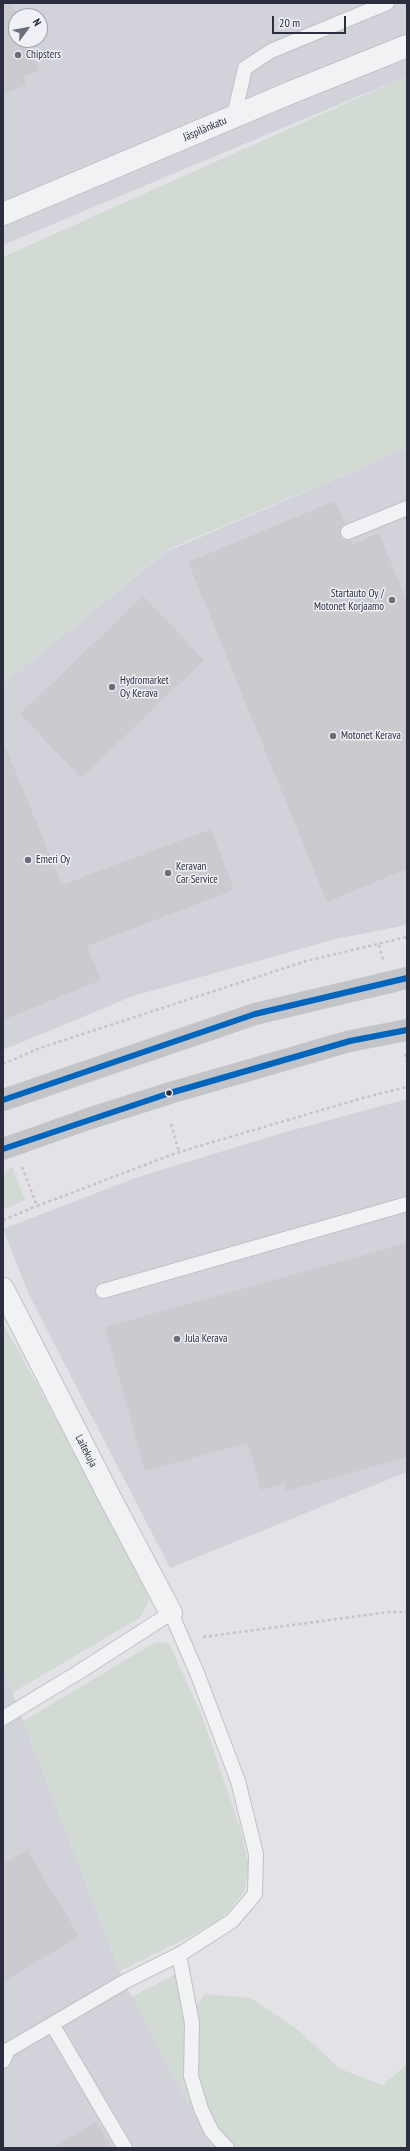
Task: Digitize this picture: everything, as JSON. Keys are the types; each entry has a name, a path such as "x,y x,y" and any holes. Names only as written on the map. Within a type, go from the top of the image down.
{"street":[{"name":"Jäspilänkatu","path":"3,214 234,116 407,46"},
{"path":"3,1100 255,1014 407,978"},
{"path":"8,1147 170,1093 350,1041 407,1030"},
{"name":"Laitekuja","path":"3,1289 171,1613"}],"lane":[{"path":"234,116 245,68 272,51 387,3"},
{"path":"348,532 407,508"},
{"path":"103,1291 407,1204"},
{"path":"3,1718 79,1672 171,1613 238,1781 256,1854 255,1894 232,1921 179,1955 124,1982 8,2050 3,2061"},
{"path":"179,1955 192,2023 191,2076 200,2109 212,2132 227,2148"},
{"path":"52,2024 125,2148"}],"path":[{"path":"3,1064 40,1048 306,961 407,937"},
{"path":"3,1220 179,1152 366,1097 407,1087"},
{"path":"171,1124 179,1152"},
{"path":"8,1147 37,1206"},
{"path":"183,1640 390,1612 407,1612"}],"shaded area":[{"path":"3,3 407,3 407,76 3,245"},
{"path":"407,76 407,448 169,549 3,684 3,257"},
{"path":"407,448 407,925 336,939 133,996 3,1050 3,684 166,552"},
{"path":"407,1099 407,1472 170,1568 29,1295 3,1229 138,1177 289,1131"},
{"path":"12,1166 25,1200 3,1210 3,1175"},
{"path":"3,1323 144,1579 149,1600 141,1617 12,1693 3,1669"},
{"path":"156,1642 169,1643 202,1716 240,1828 249,1867 244,1892 225,1915 207,1928 120,1971 23,1721"},
{"path":"3,1669 124,1982 212,2148 3,2148"},
{"path":"182,1971 191,2077 227,2148 212,2148 132,1997"},
{"path":"205,1994 251,1998 298,2030 340,2069 383,2085 407,2064 407,2148 233,2148 218,2130 199,2083 195,2007"}],"building":[{"name":"Chipsters","path":"3,3 11,3 13,8 8,8 8,48 29,48 39,70 23,77 26,85 3,94"},
{"name":"Motonet Kerava","path":"335,501 345,524 340,531 343,539 351,540 353,544 379,533 407,602 407,869 327,902 188,562"},
{"name":"Hydromarket Oy Kerava","path":"143,596 204,660 81,778 20,714"},
{"path":"3,741 62,885 211,829 234,890 87,946 101,980 3,1020"},
{"path":"407,1243 407,1457 286,1491 285,1483 261,1490 248,1443 145,1471 105,1327"},
{"path":"27,1850 79,1936 3,1982 3,1864"},
{"path":"96,2122 112,2148 52,2148"}],"transit line":[{"path":"3,1100 255,1014 407,978"},
{"path":"3,1149 170,1093 350,1041 407,1030"}],"place":[{"name":"Chipsters","path":"18,55"},
{"name":"Startauto Oy / Motonet Korjaamo","path":"392,600"},
{"name":"Hydromarket Oy Kerava","path":"112,687"},
{"name":"Motonet Kerava","path":"333,736"},
{"name":"Emeri Oy","path":"28,860"},
{"name":"Keravan Car Service","path":"168,873"},
{"name":"Jula Kerava","path":"177,1339"}]}
